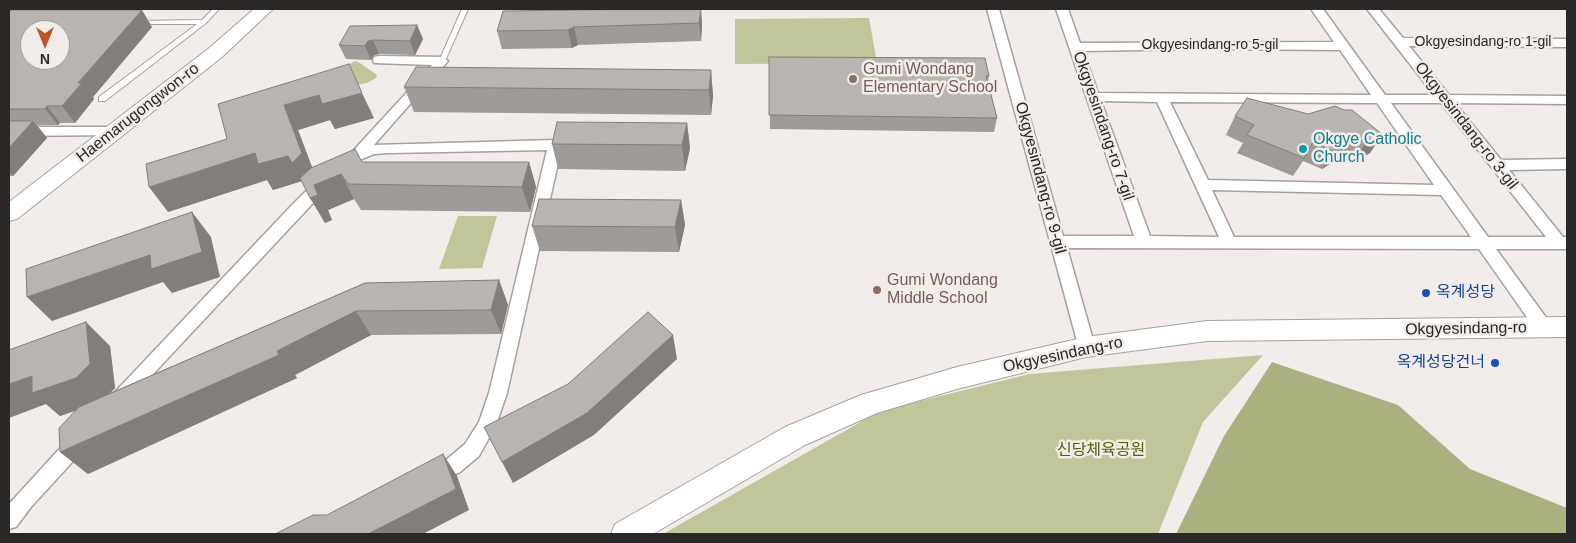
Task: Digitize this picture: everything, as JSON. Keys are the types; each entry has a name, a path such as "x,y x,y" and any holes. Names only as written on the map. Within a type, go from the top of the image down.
{"street":[{"name":"Haemarugongwon-ro","path":"9,213 251,9"},
{"name":"Haemarugongwon-ro","path":"9,201 215,53 264,9"},
{"name":"Okgyesindang-ro 9-gil","path":"993,9 1086,347"},
{"name":"Okgyesindang-ro 7-gil","path":"1062,9 1144,242"},
{"path":"1317,9 1484,242 1556,328"},
{"name":"Okgyesindang-ro 3-gil","path":"1373,9 1497,165 1563,243"},
{"name":"Okgyesindang-ro 1-gil","path":"1399,42 1567,42"},
{"name":"Okgyesindang-ro 5-gil","path":"1076,47 1199,45 1344,46"},
{"path":"379,60 442,61"},
{"path":"107,412 296,210 357,156 442,61"},
{"path":"1093,97 1567,100"},
{"path":"1162,98 1229,242"},
{"path":"9,132 106,132"},
{"path":"357,156 372,150 389,148 555,145 498,393 487,425 472,450 453,466 418,485"},
{"path":"1497,165 1567,164"},
{"path":"1204,185 1446,190"},
{"path":"1058,242 1563,243"},
{"name":"Okgyesindang-ro","path":"626,534 795,436 870,403 957,378 1086,347 1207,331 1556,328"},
{"path":"9,520 24,500 94,426"}],"lane":[{"path":"102,99 204,22 216,9"},
{"path":"442,61 465,9"},
{"path":"126,22 204,22"}],"green space":[{"path":"869,18 877,63 735,64 735,19"},
{"path":"355,61 377,75 376,78 367,83 337,89 331,84"},
{"path":"458,216 497,216 482,268 439,269"},
{"name":"신당체육공원","path":"1263,355 1203,422 1158,534 663,534 880,411 1029,374"},
{"path":"1272,362 1398,405 1470,469 1567,508 1567,534 1176,534 1224,436"}],"building":[{"path":"701,9 699,23 574,27 568,30 497,31 503,11"},
{"path":"9,10 142,10 78,83 82,83 62,106 47,106 45,109 9,109"},
{"path":"417,25 410,41 373,40 368,41 365,46 339,45 350,26"},
{"path":"769,57 985,58 989,76 986,76 997,118 769,115"},
{"path":"349,64 362,93 322,104 319,95 284,105 302,153 292,163 288,156 258,164 255,153 149,187 146,164 227,139 218,104"},
{"path":"416,67 711,70 709,90 404,87"},
{"path":"1247,98 1308,114 1335,106 1344,110 1352,110 1382,134 1365,144 1355,136 1333,151 1313,142 1304,158 1247,135 1254,125 1235,116"},
{"path":"9,121 33,121 9,148"},
{"path":"557,122 687,123 682,145 552,144"},
{"path":"355,149 362,162 529,162 522,187 348,184 341,174 314,185 318,195 310,198 300,178 311,168"},
{"path":"539,199 681,200 675,227 532,226"},
{"path":"192,212 202,252 151,269 150,255 27,297 26,269"},
{"path":"499,280 491,310 356,311 277,351 279,355 60,452 59,428 79,407 365,283"},
{"path":"648,312 673,335 587,413 502,462 484,427 568,384"},
{"path":"86,322 90,364 76,378 32,393 32,376 9,384 9,350"},
{"path":"443,454 456,489 368,534 275,534 313,515 327,515"}],"place":[{"name":"Gumi Wondang Elementary School","path":"853,79"},
{"name":"Okgye Catholic Church","path":"1303,149"},
{"name":"Gumi Wondang Middle School","path":"877,290"},
{"name":"옥계성당","path":"1426,293"},
{"name":"옥계성당건너","path":"1495,363"}]}
